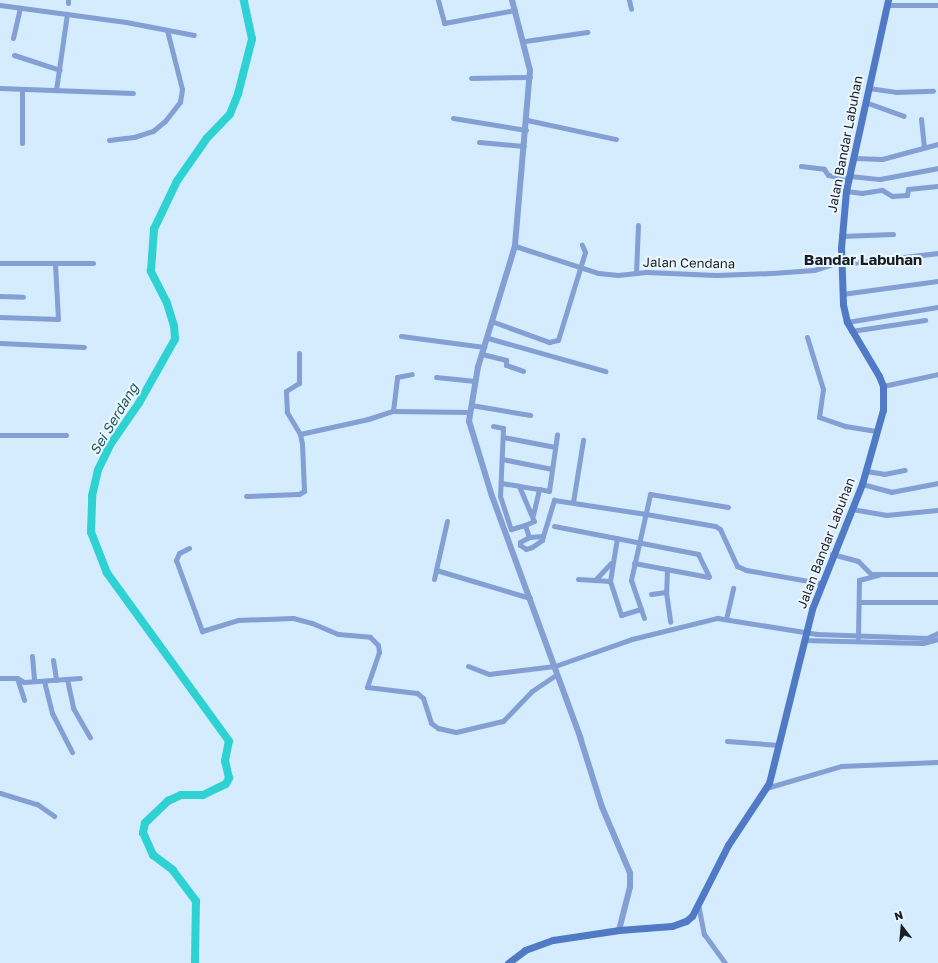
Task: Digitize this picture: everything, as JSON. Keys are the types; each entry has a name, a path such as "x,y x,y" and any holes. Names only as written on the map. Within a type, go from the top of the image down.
{"main road":[{"name":"Jalan Bandar Labuhan","path":"508,963 525,950 541,943 619,930 680,924 692,916 697,903 728,845 766,788 779,745 806,632 820,584 862,484 883,410 883,386 876,369 850,331 847,322 842,294 841,236 846,191 852,158 887,3"}],"street":[{"path":"438,0 444,23 515,10"},
{"path":"512,0 525,41 530,77 515,246 491,321 488,338 484,347 475,381 470,408 475,444 555,666 556,674 602,807 630,874 630,887 619,930"},
{"path":"629,0 631,9"},
{"path":"887,3 938,5"},
{"path":"0,5 67,14 194,35"},
{"path":"13,38 20,8"},
{"path":"56,90 67,14"},
{"path":"110,140 134,137 153,131 165,121 180,102 182,89 167,30"},
{"path":"525,41 587,32"},
{"path":"14,56 60,70"},
{"path":"471,78 530,77"},
{"path":"0,88 133,93"},
{"path":"868,88 896,92 933,91"},
{"path":"22,90 22,143"},
{"path":"865,102 904,116"},
{"path":"453,118 526,130"},
{"path":"921,119 924,148"},
{"path":"527,120 616,140"},
{"path":"479,142 524,146"},
{"path":"852,158 882,159 938,144"},
{"path":"801,166 824,169 828,175 849,178 885,179 938,168"},
{"path":"846,191 862,193 882,190 892,196 907,195 908,189 938,186"},
{"path":"636,273 638,225"},
{"path":"841,236 894,234"},
{"path":"491,321 549,342 558,340 579,267 585,252 582,245"},
{"name":"Jalan Cendana","path":"515,246 579,267 618,275 636,273 772,273 814,270 842,262 938,253"},
{"path":"0,262 55,264 93,263"},
{"path":"0,317 58,319 55,264"},
{"path":"842,294 938,280"},
{"path":"0,296 22,296"},
{"path":"847,322 938,308"},
{"path":"850,331 925,320"},
{"path":"401,336 460,342 484,347"},
{"path":"807,337 823,389 818,416 845,426 878,430"},
{"path":"488,338 605,371"},
{"path":"0,343 84,347"},
{"path":"246,496 303,492 300,434 287,412 286,391 299,383 300,353"},
{"path":"482,354 506,360 506,365 523,370"},
{"path":"393,411 398,377 412,374"},
{"path":"883,386 938,374"},
{"path":"436,377 475,381"},
{"path":"300,434 368,419 393,411 470,408 530,416"},
{"path":"493,426 503,428 500,496 511,529 534,521 533,515 519,486"},
{"path":"0,435 66,435"},
{"path":"501,483 549,491 557,435"},
{"path":"503,437 555,447"},
{"path":"573,502 583,440"},
{"path":"502,460 552,469"},
{"path":"866,471 884,474 905,470"},
{"path":"862,484 891,492 938,483"},
{"path":"533,515 539,490"},
{"path":"644,618 631,580 650,494 728,507"},
{"path":"520,544 538,545 544,536 554,500 573,502 715,526 720,529 737,566 746,570 820,584"},
{"path":"852,509 886,515 938,511"},
{"path":"434,579 447,521"},
{"path":"525,525 529,537"},
{"path":"554,526 698,554 709,577 634,563"},
{"path":"512,547 520,544 529,537 544,536"},
{"path":"617,538 611,563 610,582 621,615 641,609"},
{"path":"189,548 179,553 176,560 202,631 238,620 293,618 312,623 338,634 370,637 378,645 378,652 367,687 417,693 423,698 432,723 438,728 456,732 503,721 532,691 556,674"},
{"path":"832,554 858,561 870,573 879,575 938,574"},
{"path":"595,580 611,563"},
{"path":"667,569 666,592 670,622"},
{"path":"436,570 530,598"},
{"path":"858,639 860,580 879,575"},
{"path":"578,580 610,582"},
{"path":"726,619 733,588"},
{"path":"651,594 666,592"},
{"path":"859,602 938,602"},
{"path":"468,666 489,674 555,666 632,639 702,621 726,619 831,637 923,643 938,639"},
{"path":"858,639 927,638 938,633"},
{"path":"804,640 831,637"},
{"path":"32,656 34,681"},
{"path":"53,660 56,680"},
{"path":"0,678 18,678 24,682 80,678"},
{"path":"18,678 24,700"},
{"path":"67,679 73,708 90,738"},
{"path":"44,681 52,713 72,752"},
{"path":"727,741 779,745"},
{"path":"766,788 841,766 938,762"},
{"path":"0,793 37,804 54,816"},
{"path":"697,903 704,934 725,963"}],"waterway":[{"name":"Sei Serdang","path":"195,963 196,901 173,870 153,855 143,833 145,823 168,801 181,795 203,795 226,784 229,778 225,761 229,741 107,573 91,532 92,496 98,470 110,445 139,403 175,339 174,326 167,303 151,271 154,229 177,181 207,138 230,114 238,94 252,39 244,0"}],"district":[{"name":"Bandar Labuhan","path":"863,260"}]}
